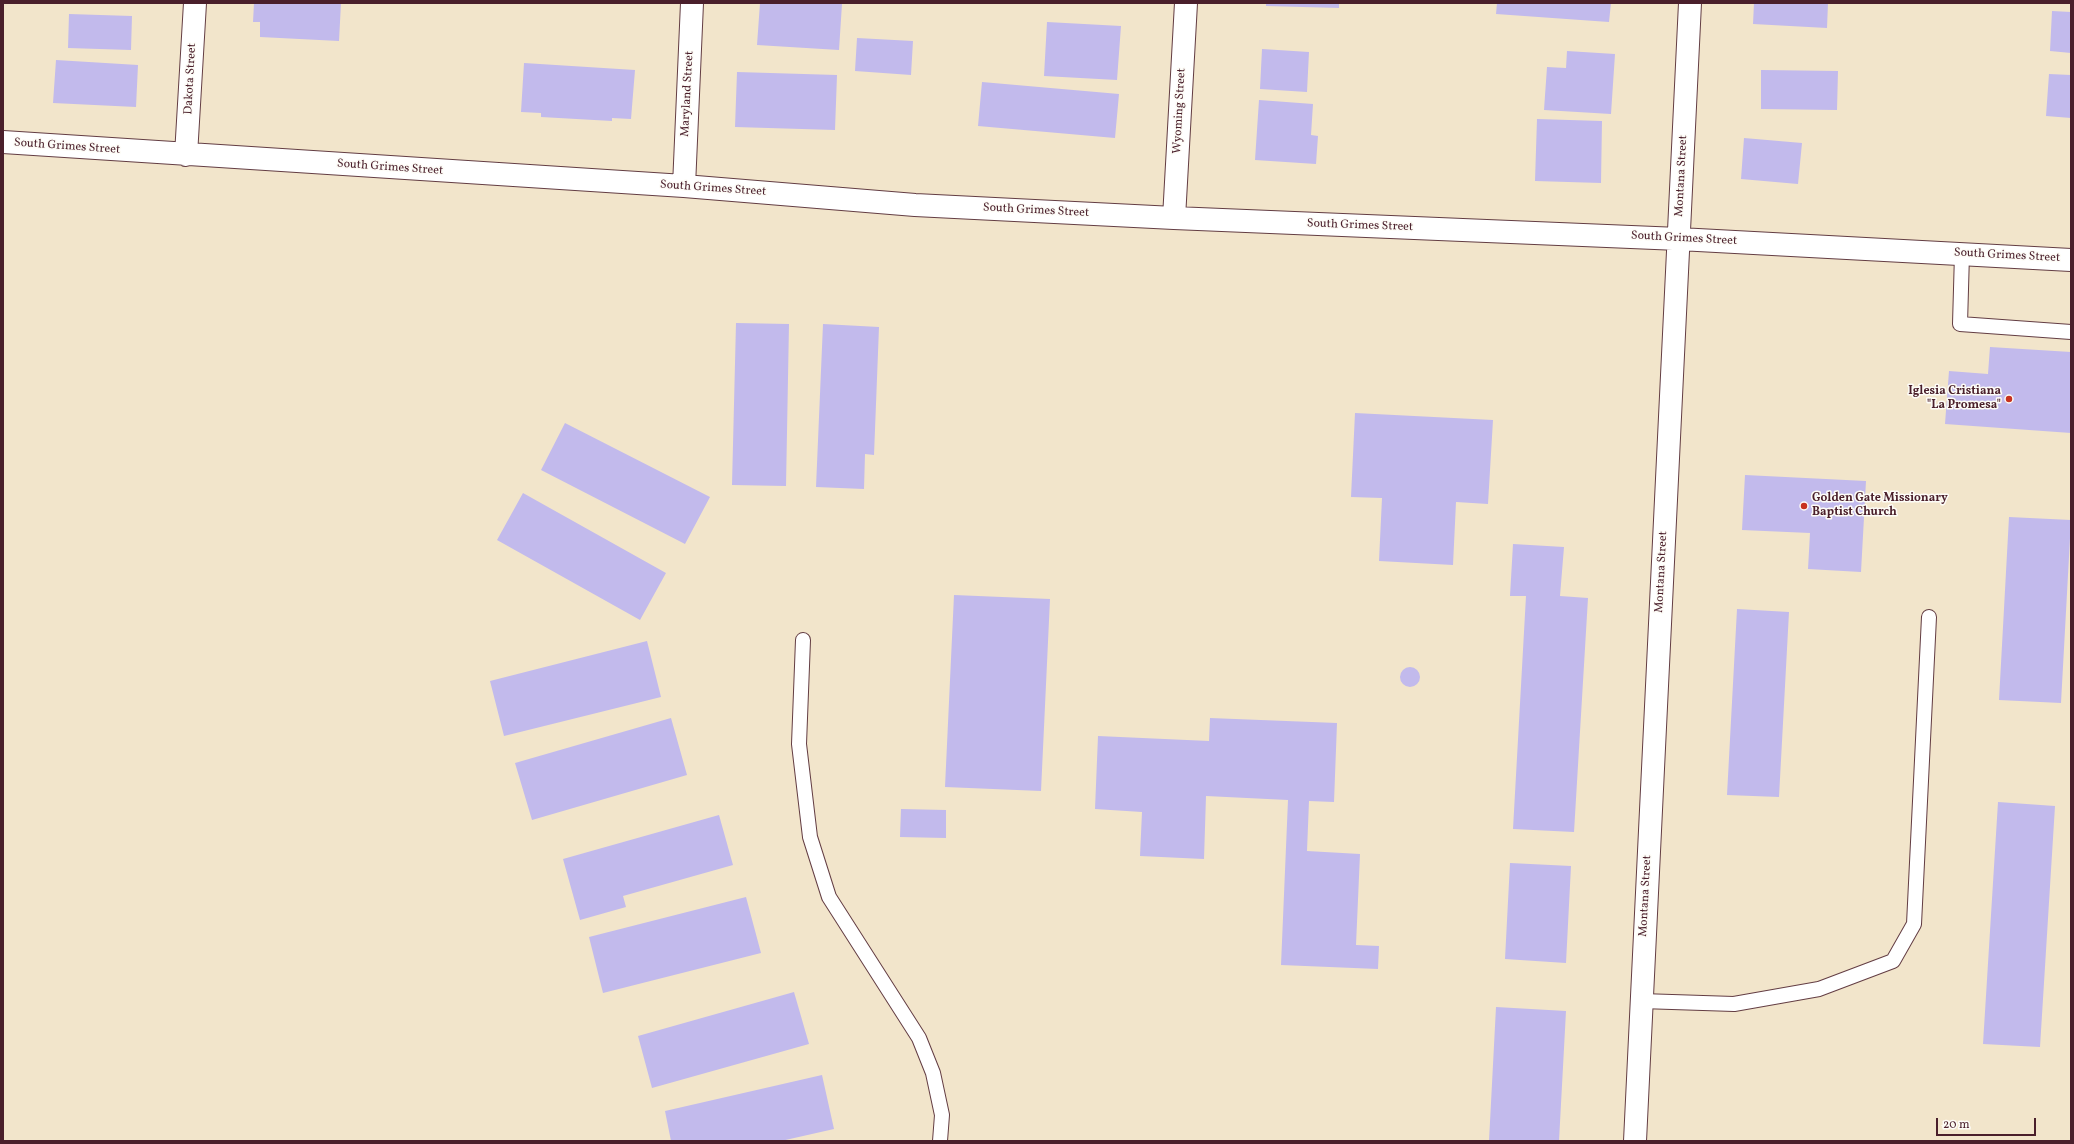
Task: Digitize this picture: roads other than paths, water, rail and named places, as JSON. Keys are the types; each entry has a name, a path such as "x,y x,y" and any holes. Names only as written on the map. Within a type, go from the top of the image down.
{"street":[{"name":"Dakota Street","path":"186,155 195,3"},
{"name":"Maryland Street","path":"684,186 692,3"},
{"name":"Wyoming Street","path":"1174,218 1186,3"},
{"name":"Montana Street","path":"1635,1141 1690,3"},
{"name":"South Grimes Street","path":"3,142 684,186 915,205 1174,218 1679,238 2071,260"}],"lane":[{"path":"1962,254 1960,324 2071,332"},
{"path":"1641,1001 1734,1004 1819,989 1893,961 1914,924 1929,617"},
{"path":"803,640 799,744 810,837 829,897 919,1038 933,1073 942,1115 940,1141"}],"place":[{"name":"Iglesia Cristiana \"La Promesa\"","path":"2009,399"},
{"name":"Golden Gate Missionary Baptist Church","path":"1804,506"}]}
